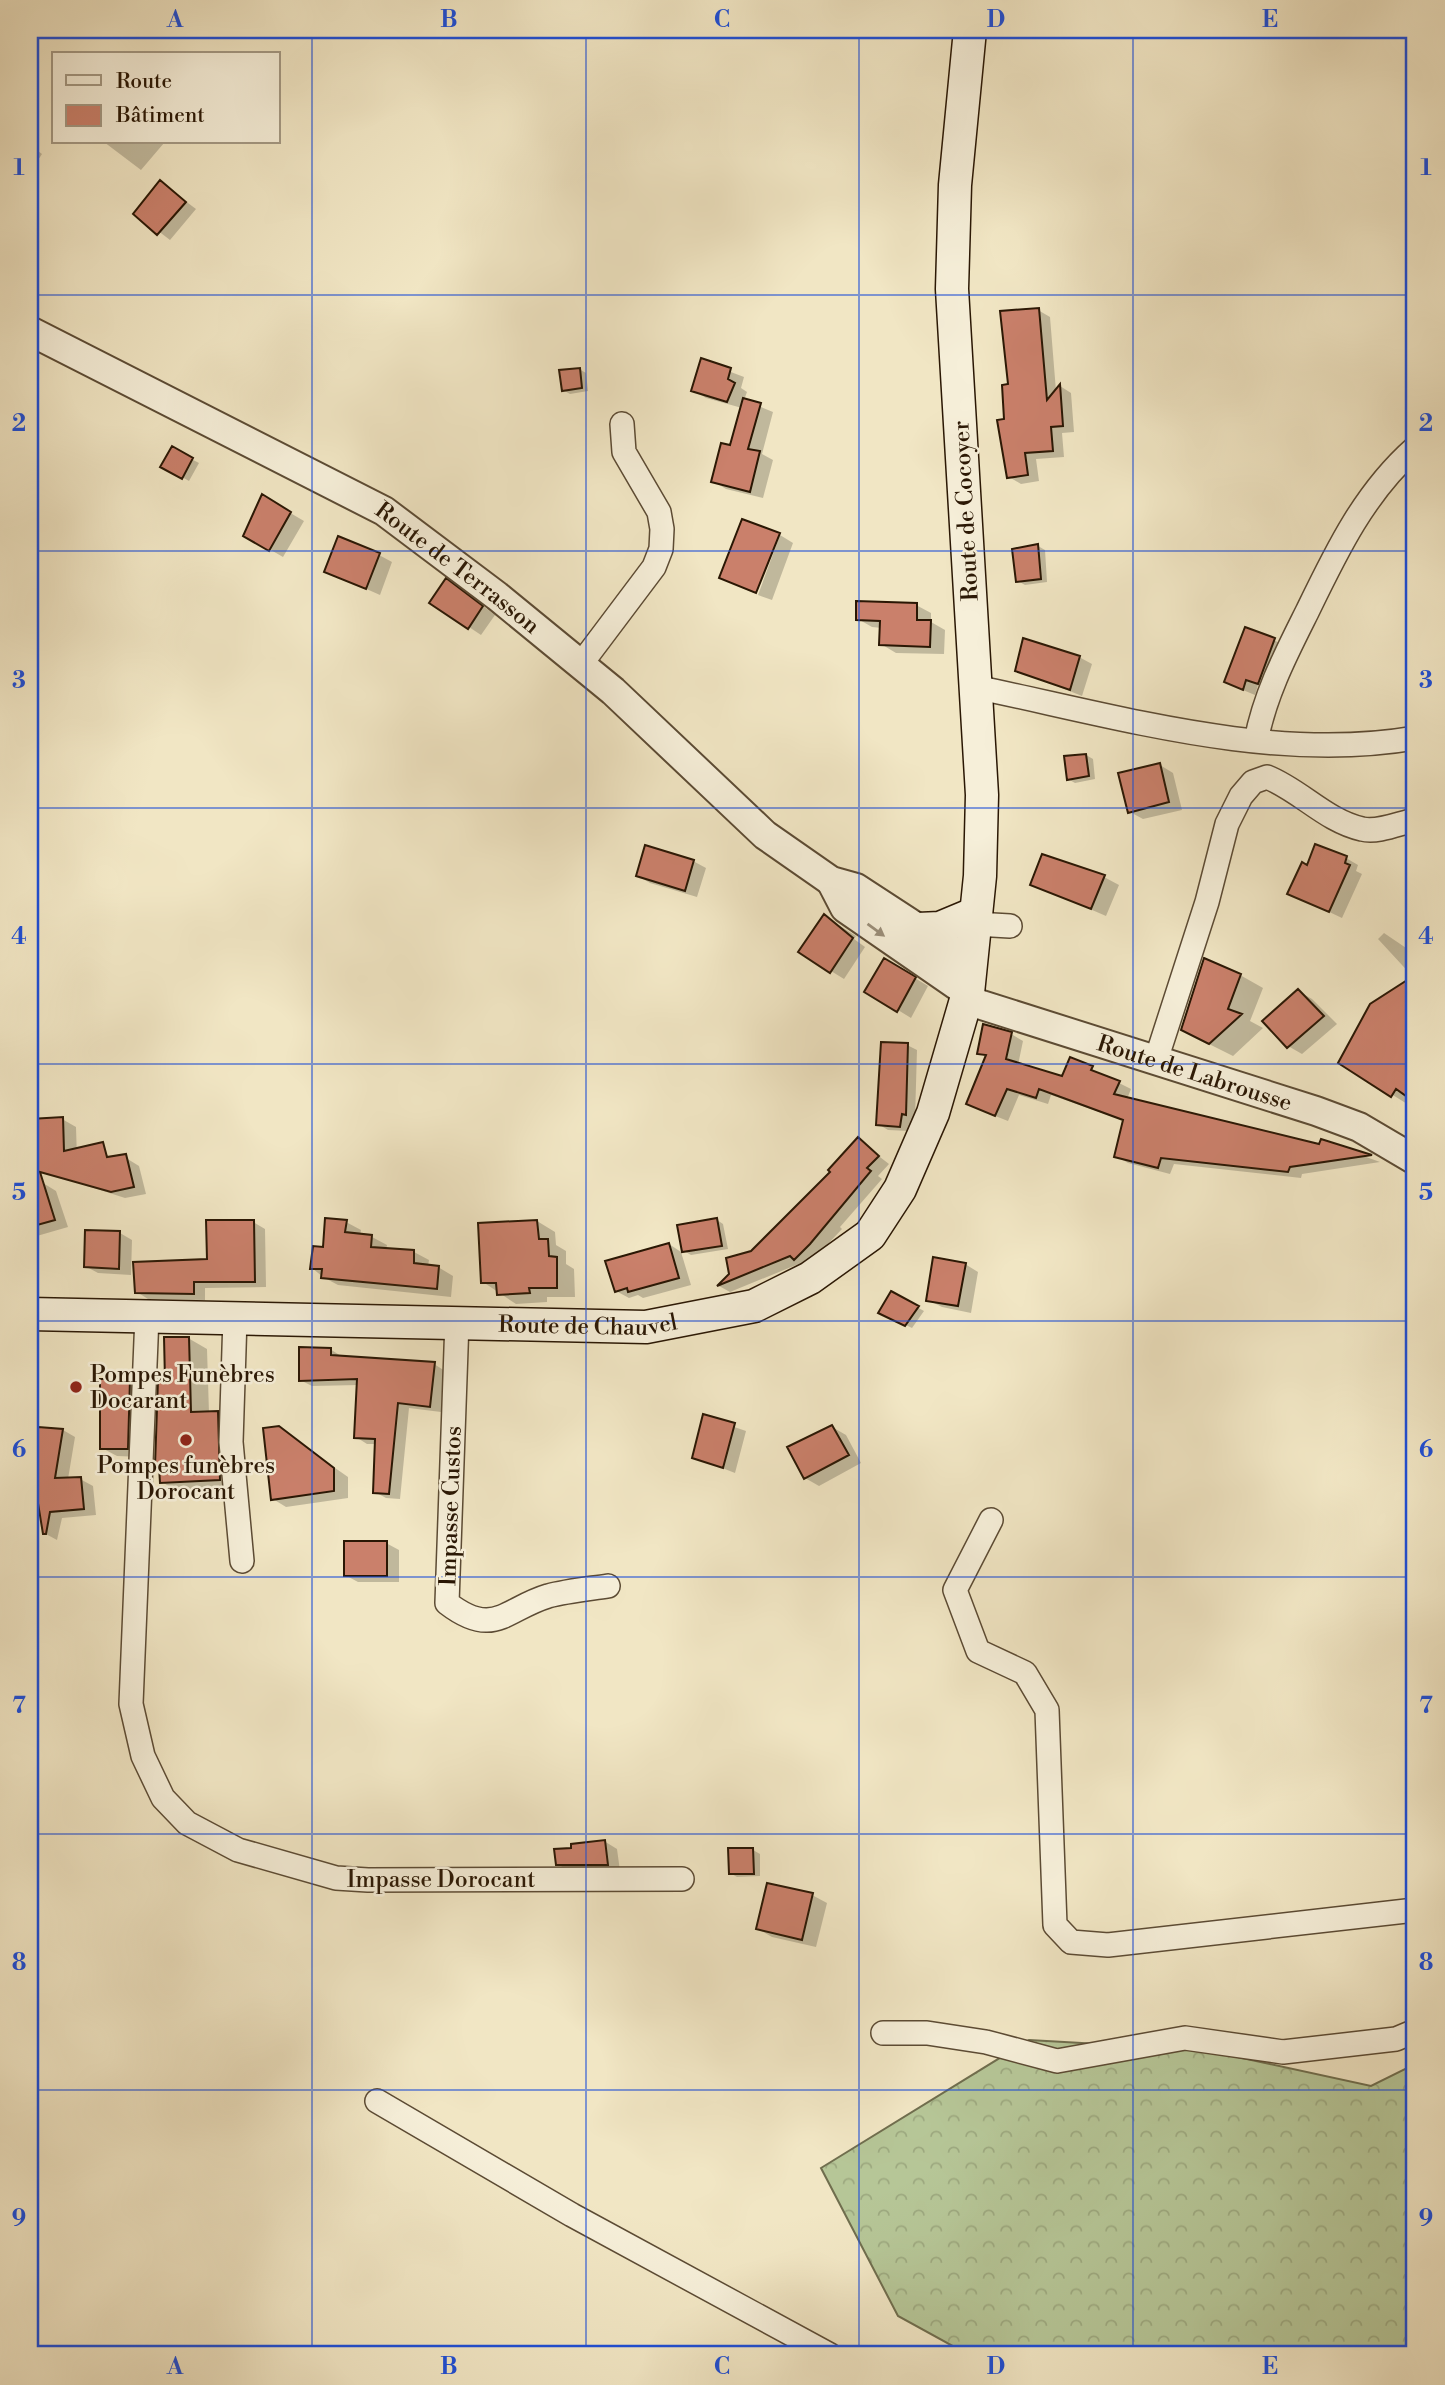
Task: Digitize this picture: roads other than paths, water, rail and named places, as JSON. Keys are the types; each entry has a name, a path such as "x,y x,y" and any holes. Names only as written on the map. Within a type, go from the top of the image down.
{"main road":[{"name":"Route de Cocoyer","path":"968,985 980,876 982,795 952,289 955,185 970,30"},
{"path":"918,929 947,927 976,918"},
{"name":"Route de Chauvel","path":"30,1314 646,1327 754,1306 810,1278 870,1235 900,1189 933,1113 968,985"}],"street":[{"name":"Route de Terrasson","path":"30,331 384,511 497,596 580,664 765,835 831,881 856,888 918,929 968,985"},
{"path":"580,664 654,567 661,549 659,512 624,452 622,424"},
{"path":"1256,741 1263,707 1338,548 1362,507 1397,464 1415,448"},
{"path":"975,687 1202,736 1256,741 1384,743 1415,738"},
{"path":"1156,1060 1207,901 1227,824 1241,796 1253,782 1267,776 1324,812 1363,830 1415,820"},
{"name":"Route de Terrasson","path":"831,881 845,908 968,985"},
{"path":"976,918 1010,926"},
{"name":"Route de Labrousse","path":"968,985 1156,1060 1359,1127 1415,1160"},
{"name":"Impasse Dorocant","path":"147,1316 131,1704 143,1756 163,1798 187,1823 238,1850 336,1878 682,1879"},
{"path":"235,1318 231,1441 243,1561"},
{"name":"Impasse Custos","path":"457,1321 447,1603 489,1621 502,1620 546,1597 608,1586"},
{"path":"991,1520 955,1590 978,1651 1025,1673 1047,1710 1055,1925 1071,1942 1108,1945 1415,1910"},
{"path":"883,2033 927,2033 986,2042 1057,2061 1185,2038 1283,2052 1396,2039 1415,2031"},
{"path":"377,2101 572,2215 830,2355"}],"place":[{"name":"Pompes Funèbres Docarant","path":"76,1387"},
{"name":"Pompes funèbres Dorocant","path":"186,1440"}]}
